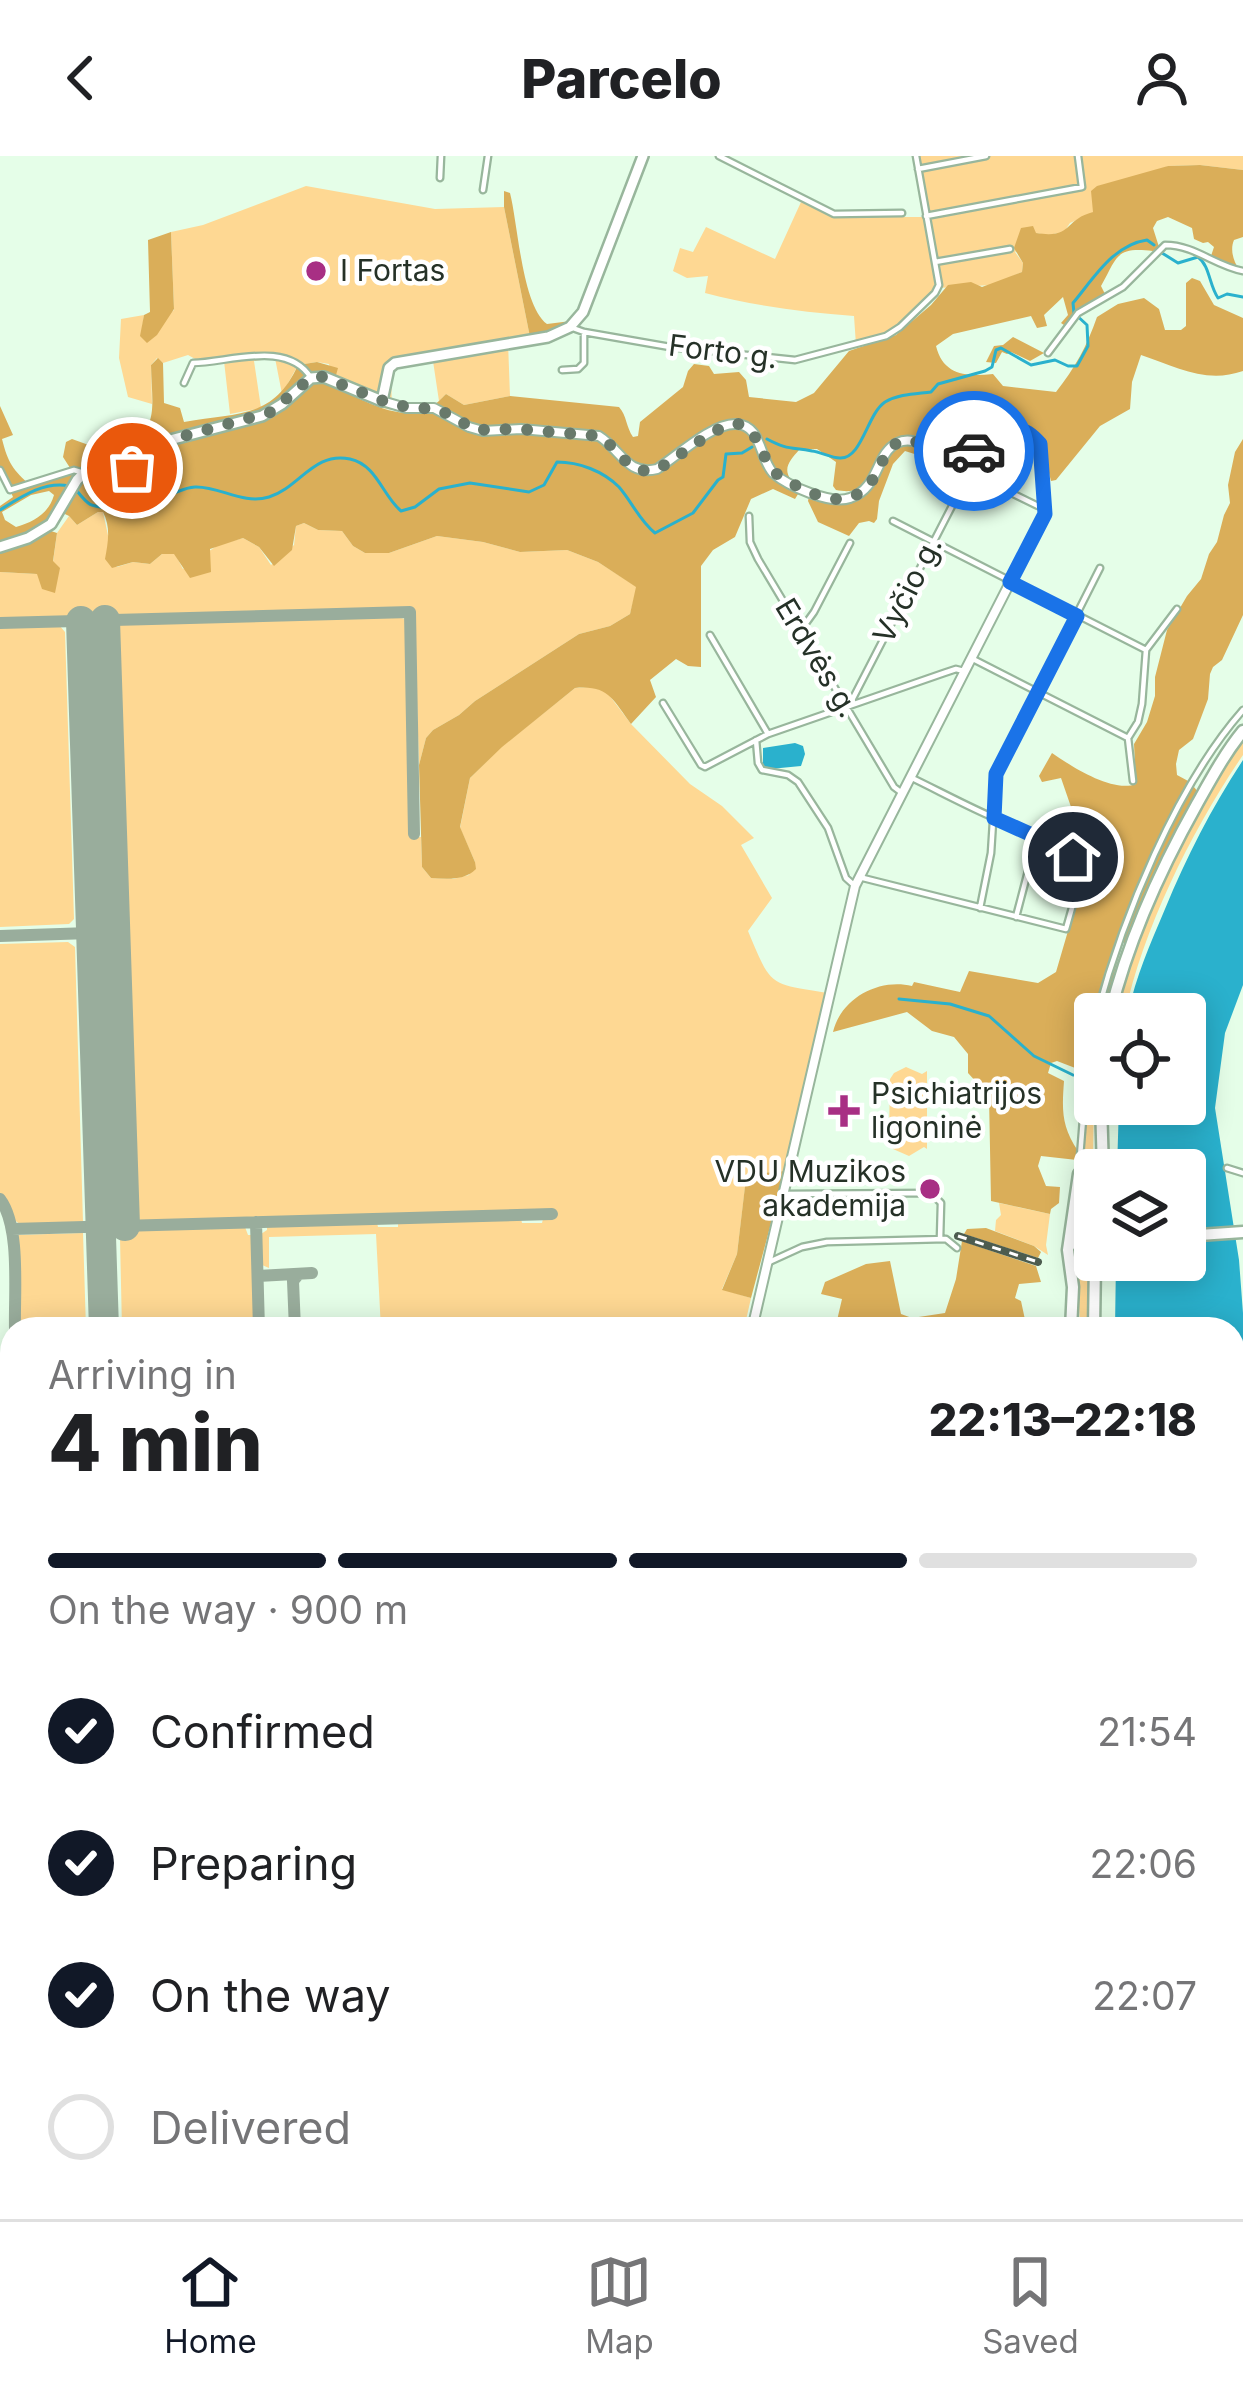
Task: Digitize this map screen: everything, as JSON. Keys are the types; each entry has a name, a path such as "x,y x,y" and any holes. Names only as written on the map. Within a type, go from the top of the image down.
{"main road":[{"path":"0,547 49,526 84,473 127,471 166,441 262,416 311,378 324,377 382,400 389,368 395,363 532,341 570,327 583,312 643,156"},
{"path":"1116,993 1125,960 1168,860 1216,770 1243,731"},
{"path":"1206,1235 1243,1232"},
{"path":"1071,1317 1074,1244"},
{"path":"1097,1317 1098,1281"}],"street":[{"path":"440,178 441,156"},
{"path":"483,190 488,156"},
{"path":"718,156 834,214 902,213"},
{"path":"916,156 934,262 1010,249"},
{"path":"918,169 986,156"},
{"path":"926,216 1082,187 1078,156"},
{"path":"1048,352 1077,315 1123,286 1165,245 1202,253 1243,271"},
{"name":"Forto g.","path":"570,327 670,347 801,359 894,332 937,291 934,262"},
{"path":"562,370 578,369 584,363 584,332"},
{"path":"184,383 193,363 277,356 299,365 311,378"},
{"path":"382,400 406,408 440,410 483,431 599,436 630,466 646,472 657,470 718,429 739,424 753,431 777,476 834,500 865,490 896,443 914,441 950,455 983,448 1019,430 1040,444 1042,520 857,881 755,1317"},
{"path":"0,470 10,490 74,470 84,473"},
{"name":"Vyčio g.","path":"848,706 968,475 1045,506"},
{"name":"Erdvės g.","path":"749,516 754,551 894,787 902,793"},
{"path":"893,521 1146,650"},
{"path":"801,630 850,543"},
{"path":"980,909 991,853 996,774 1100,568"},
{"path":"1132,781 1127,738 1138,722 1142,704 1146,650 1177,609"},
{"path":"710,635 768,734"},
{"path":"971,658 1127,738"},
{"path":"663,703 701,765 707,767 768,734 956,669 964,671"},
{"path":"1104,993 1126,923 1173,818 1212,750 1243,710"},
{"path":"756,740 762,770 797,782 828,828 846,878 1066,929 1083,868 1073,857 910,777"},
{"path":"1016,917 1037,837"},
{"path":"1227,1168 1243,1173"},
{"path":"783,1193 931,1193 941,1203 940,1239"},
{"path":"767,1263 827,1241 940,1239 957,1248"}],"shaded area":[{"path":"914,156 1243,156 1243,170 1168,166 1070,223 1064,232 1035,233 1015,252 1023,263 1022,272 992,285 938,288 894,331 856,345 854,316 705,293 708,276 687,278 673,271 680,248 693,252 706,227 775,259 801,202 833,217 924,217"},
{"path":"1168,166 1243,170 1243,237 1234,240 1232,247 1239,269 1211,256 1214,247 1194,239 1192,228 1168,217 1153,228 1159,247 1119,256 1101,286 1105,294 1081,309 1067,327 1061,323 1068,315 1063,297 1044,315 1047,326 1037,328 1031,316 953,334 936,346 939,356 957,372 993,374 1003,386 1056,392 1080,356 1097,317 1118,304 1144,298 1159,309 1165,330 1186,326 1186,283 1192,278 1200,281 1214,305 1243,318 1243,371 1204,375 1141,355 1130,409 1100,426 1051,481 1042,445 1021,429 960,452 903,436 886,445 868,481 851,491 833,486 836,462 817,449 799,450 787,468 791,480 803,486 795,499 773,489 751,499 735,537 713,550 701,566 701,667 676,659 650,680 656,697 631,724 603,692 575,688 470,778 460,827 476,869 466,876 431,878 422,867 419,765 426,738 579,634 610,626 630,614 636,587 598,562 567,550 520,552 437,536 389,553 365,553 342,531 318,530 304,523 296,526 292,550 274,566 259,547 243,538 210,549 211,572 190,578 174,554 162,554 150,564 133,562 112,568 105,559 107,523 103,512 98,512 77,525 63,513 48,530 57,533 53,561 60,568 55,593 42,589 37,574 0,572 0,506 13,497 0,467 0,406 13,435 2,439 7,454 31,486 72,471 63,457 66,442 72,439 108,452 146,430 152,409 151,365 158,358 163,363 164,403 180,408 184,422 265,405 288,383 298,365 317,362 338,368 333,386 393,411 419,412 446,394 464,405 510,396 619,407 633,437 638,436 640,422 683,387 694,364 709,366 714,374 739,372 749,397 796,402 814,393 849,351 896,335 948,285 971,282 982,287 1022,272 1023,263 1014,248 1021,228 1033,226 1036,233 1048,234 1062,231 1093,212 1091,191 1097,186","holes":["49,491 54,495 45,512 29,522 16,527 5,520 2,512 31,495"]},
{"path":"306,186 435,209 504,207 530,337 508,342 510,396 464,405 446,394 439,401 433,361 394,367 392,410 333,385 329,364 317,362 298,365 282,394 275,358 254,361 261,408 230,414 224,361 188,355 163,363 157,358 151,365 152,404 128,397 119,358 121,319 144,315 141,336 174,310 171,232 203,225"},
{"path":"504,191 510,193 526,283 539,314 547,324 571,321 555,331 530,337"},
{"path":"171,232 174,309 147,343 140,336 144,315 150,312 148,240"},
{"path":"1013,337 1044,353 1030,361 1002,352 996,363 986,362 994,346"},
{"path":"1023,433 1038,445 1039,469 1033,450 1024,441 1011,442 996,455 959,468 905,451 893,464 877,519 859,523 849,536 818,522 808,501 809,496 842,503 859,497 903,445 951,456"},
{"path":"1243,439 1243,615 1222,660 1210,674 1208,699 1193,739 1179,750 1177,775 1198,792 1122,942 1109,993 1074,993 1074,1068 1057,1061 1048,1073 1064,1081 1064,1117 1077,1149 1074,1160 1041,1156 1038,1166 1046,1186 1060,1187 1059,1203 1050,1214 991,1201 989,1096 968,1073 968,1054 954,1037 932,1031 907,1012 833,1032 844,1009 875,988 912,986 914,982 960,992 969,971 1038,983 1056,972 1089,859 1061,778 1042,782 1039,776 1052,753 1105,782 1136,784 1134,744 1155,696 1167,630 1201,579 1217,542 1230,503 1228,485"},
{"path":"103,512 109,540 106,559 117,567 150,564 162,554 175,554 183,569 218,545 243,538 259,547 271,565 294,545 296,526 304,523 318,530 342,531 365,553 389,553 437,536 520,552 567,550 598,562 637,587 630,614 610,626 579,634 433,730 419,765 414,609 0,619 0,572 37,574 53,562 57,533 69,516 77,525"},
{"path":"389,615 405,619 409,836 421,837 422,867 431,878 469,875 475,862 460,828 470,778 575,688 606,691 690,784 722,806 754,838 741,845 772,898 748,931 762,963 774,980 828,993 785,1171 752,1174 746,1179 737,1254 722,1289 751,1298 747,1317 380,1317 376,1234 269,1237 269,1268 262,1265 261,1234 267,1226 377,1223 378,1227 398,1227 398,1222 521,1219 522,1223 542,1223 553,1218 552,1210 134,1221 116,624"},
{"path":"59,625 65,632 74,919 69,924 0,927 0,627"},
{"path":"1243,741 1243,755 1188,846 1157,914 1130,993 1123,993 1151,908 1204,802"},
{"path":"68,942 75,947 83,1222 20,1224 0,1193 0,944"},
{"path":"906,1067 922,1074 927,1071 927,1149 909,1156 893,1149 889,1137 890,1079"},
{"path":"1085,1125 1094,1125 1093,1149 1083,1149"},
{"path":"785,1171 751,1298 722,1290 737,1254 746,1178"},
{"path":"999,1203 1050,1214 1048,1255 995,1231 1001,1215"},
{"path":"245,1227 252,1235 255,1317 122,1317 120,1238 126,1231"},
{"path":"986,1228 1034,1246 1041,1252 1038,1258 964,1234 967,1229"},
{"path":"83,1233 86,1317 19,1317 16,1235"},
{"path":"962,1241 1036,1266 1041,1282 1019,1284 1015,1298 1021,1301 1024,1317 919,1317 945,1313"},
{"path":"890,1261 901,1314 909,1317 838,1317 842,1299 821,1294 825,1282 866,1264"},
{"path":"1078,1281 1089,1281 1088,1317 1080,1317"}],"water":[{"path":"803,746 801,766 763,766 763,748"},
{"path":"1243,760 1243,985 1225,1033 1215,1108 1239,1260 1243,1317 1115,1317 1116,1281 1206,1281 1206,1149 1118,1149 1118,1125 1206,1125 1206,993 1133,993 1182,870"}],"waterway":[{"path":"767,439 840,458 854,451 885,402 931,392 938,384 985,371 1001,348 1031,365 1055,360 1077,366 1088,346 1087,325 1074,313 1073,303 1124,248 1147,240 1154,245"},
{"path":"1162,253 1178,263 1198,257 1218,298 1227,294 1243,297"},
{"path":"77,491 90,504 122,512 195,487 259,499 337,458 367,467 401,511 439,489 470,483 529,492 544,485 557,462 565,462 590,468 613,481 655,533 693,513 723,477 726,454 752,447"},
{"path":"0,510 42,488 69,486"},
{"path":"899,999 950,1004 989,1016 1034,1056 1073,1075"}],"taxiway":[{"path":"0,623 410,612 414,834"},
{"path":"0,936 90,933"},
{"path":"0,1199 14,1243 15,1317"},
{"path":"12,1229 552,1214"},
{"path":"256,1222 259,1317"},
{"path":"258,1276 312,1273"},
{"path":"294,1317 293,1281 298,1275"}],"runway":[{"path":"105,620 125,1226"},
{"path":"81,621 104,1317"}],"railway":[{"path":"958,1236 1038,1262"}],"way so far":[{"path":"132,468 166,441 271,412 308,380 320,376 394,405 440,410 476,430 599,436 635,470 646,472 657,470 718,429 739,424 753,431 777,476 834,500 865,490 896,443 914,441 950,455 974,451"}],"place":[{"name":"I Fortas","path":"316,271"},
{"name":"Psichiatrijos ligoninė","path":"844,1111"},
{"name":"VDU Muzikos akademija","path":"930,1189"}],"route":[{"path":"974,451 1017,430 1040,444 1046,510 1010,582 1077,616 996,774 994,818 1073,857"}]}
